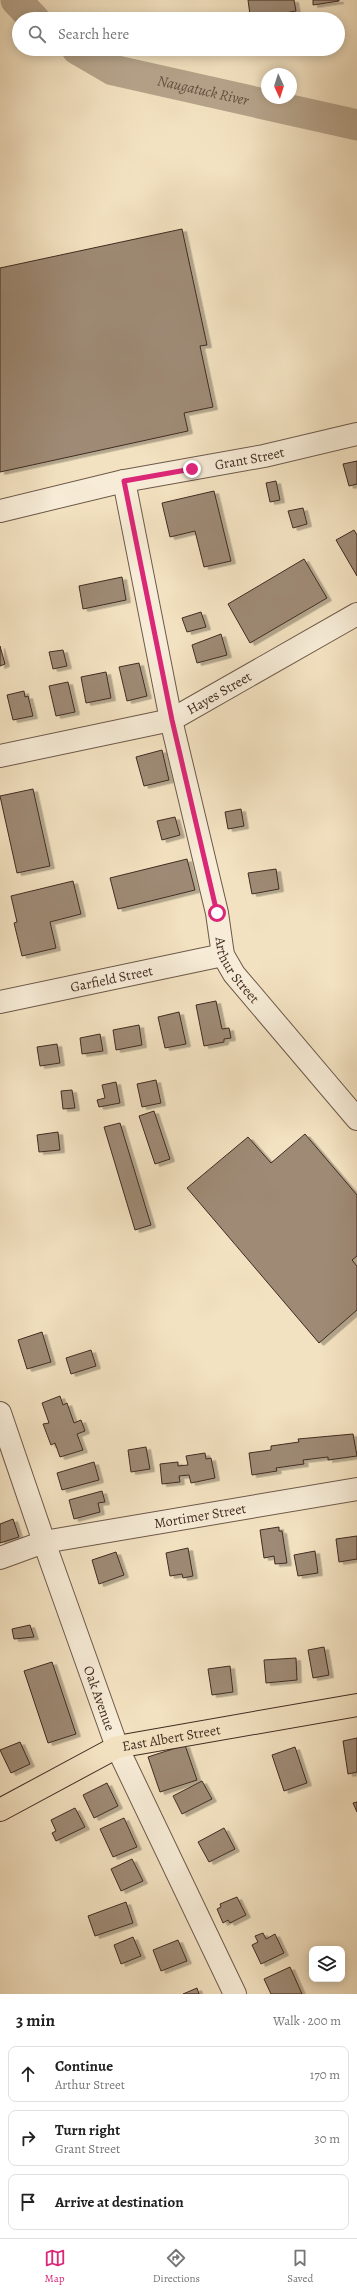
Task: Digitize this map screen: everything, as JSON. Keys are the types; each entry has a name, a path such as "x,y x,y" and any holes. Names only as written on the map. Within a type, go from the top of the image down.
{"main road":[{"name":"East Albert Street","path":"0,1810 117,1747 357,1705"}],"street":[{"name":"Grant Street","path":"0,511 124,481 264,456 357,434"},
{"name":"Arthur Street","path":"124,481 172,720 217,913 223,955 234,974 357,1119"},
{"name":"Hayes Street","path":"0,756 172,720 357,614"},
{"name":"Garfield Street","path":"0,1002 223,955"},
{"name":"Oak Avenue","path":"0,1413 117,1747 235,1994"},
{"name":"Mortimer Street","path":"0,1558 44,1542 357,1489"}],"building":[{"path":"248,0 294,0 296,11 291,12 250,12"},
{"path":"313,0 339,0 339,1 313,5"},
{"path":"182,229 207,345 200,346 213,407 184,413 188,431 0,472 0,268"},
{"path":"357,461 357,484 349,486 343,464"},
{"path":"276,481 280,500 270,502 266,483"},
{"path":"214,491 231,561 204,567 195,531 170,537 162,503"},
{"path":"303,508 307,524 293,528 288,511"},
{"path":"354,530 357,535 357,576 336,540"},
{"path":"304,559 327,598 250,643 228,604"},
{"path":"122,577 126,600 83,609 79,586"},
{"path":"201,612 206,627 187,632 182,618"},
{"path":"221,634 227,655 197,663 192,645"},
{"path":"0,646 5,664 0,666"},
{"path":"63,650 67,666 53,669 49,652"},
{"path":"139,663 147,696 127,701 119,667"},
{"path":"106,672 111,698 86,703 81,677"},
{"path":"68,682 75,712 56,716 49,686"},
{"path":"24,691 25,697 28,696 33,716 13,720 7,695"},
{"path":"162,750 169,780 144,786 136,757"},
{"path":"33,789 50,866 17,873 0,796"},
{"path":"241,809 244,826 228,829 225,812"},
{"path":"175,817 180,835 162,840 157,821"},
{"path":"187,859 195,890 118,909 110,878"},
{"path":"276,869 279,889 252,894 248,873"},
{"path":"73,881 81,914 50,922 56,948 22,956 14,923 17,922 11,896"},
{"path":"216,1001 222,1029 229,1028 231,1038 224,1039 224,1042 204,1046 196,1005"},
{"path":"179,1012 186,1044 165,1048 158,1017"},
{"path":"139,1025 142,1045 116,1050 113,1030"},
{"path":"100,1034 103,1051 82,1054 80,1038"},
{"path":"57,1044 60,1063 40,1066 37,1047"},
{"path":"156,1080 161,1103 142,1107 137,1084"},
{"path":"116,1082 120,1103 99,1107 97,1100 105,1098 102,1085"},
{"path":"72,1090 75,1108 63,1109 61,1091"},
{"path":"154,1111 170,1159 155,1164 139,1116"},
{"path":"120,1123 151,1225 135,1230 104,1127"},
{"path":"58,1132 60,1150 39,1152 37,1135"},
{"path":"305,1134 357,1195 357,1256 352,1260 357,1266 357,1310 319,1343 187,1188 248,1137 271,1163"},
{"path":"42,1332 51,1362 27,1369 18,1340"},
{"path":"91,1350 96,1366 71,1374 66,1358"},
{"path":"60,1396 63,1405 67,1403 74,1423 81,1420 85,1431 77,1434 83,1450 60,1457 55,1443 51,1445 43,1424 49,1423 42,1403"},
{"path":"353,1434 357,1456 328,1460 328,1457 303,1460 304,1464 276,1468 277,1471 252,1475 249,1453 271,1450 271,1446 299,1442 298,1439"},
{"path":"146,1447 150,1469 131,1472 128,1450"},
{"path":"205,1453 206,1459 211,1458 215,1478 191,1483 189,1475 179,1476 180,1482 162,1484 160,1464 178,1462 178,1466 188,1465 186,1456"},
{"path":"94,1462 99,1480 62,1490 57,1473"},
{"path":"102,1491 105,1502 98,1503 100,1512 74,1519 69,1500"},
{"path":"13,1519 19,1537 0,1543 0,1524"},
{"path":"279,1527 279,1531 282,1531 287,1563 275,1564 274,1556 264,1558 260,1530"},
{"path":"357,1536 357,1559 339,1562 336,1539"},
{"path":"188,1548 193,1576 183,1578 182,1574 170,1576 166,1553"},
{"path":"315,1551 318,1573 298,1576 294,1555"},
{"path":"116,1552 124,1575 99,1584 92,1560"},
{"path":"30,1625 34,1637 14,1639 12,1629"},
{"path":"324,1647 329,1675 313,1678 308,1650"},
{"path":"296,1658 297,1680 266,1683 264,1660"},
{"path":"52,1662 76,1734 48,1743 24,1671"},
{"path":"230,1666 233,1692 212,1695 208,1669"},
{"path":"357,1738 357,1772 348,1774 343,1741"},
{"path":"20,1742 30,1764 11,1773 0,1750"},
{"path":"185,1745 197,1780 160,1792 148,1757"},
{"path":"295,1747 307,1783 284,1791 272,1755"},
{"path":"202,1781 212,1799 182,1814 173,1796"},
{"path":"107,1783 118,1806 94,1818 83,1795"},
{"path":"357,1802 357,1812 353,1803"},
{"path":"75,1808 85,1827 56,1841 52,1833 56,1831 51,1820"},
{"path":"124,1818 137,1847 113,1857 100,1829"},
{"path":"224,1828 235,1849 209,1862 198,1842"},
{"path":"132,1859 143,1881 121,1891 111,1869"},
{"path":"237,1897 246,1915 230,1923 228,1920 223,1923 217,1909 221,1907 220,1904"},
{"path":"126,1902 133,1923 95,1936 88,1916"},
{"path":"263,1933 266,1939 275,1934 284,1953 261,1964 252,1945 258,1942 255,1936"},
{"path":"133,1937 141,1956 121,1964 114,1945"},
{"path":"178,1940 187,1961 161,1971 153,1950"},
{"path":"290,1967 302,1994 271,1994 264,1979"},
{"path":"197,1988 199,1994 183,1994"}],"waterway":[{"name":"Naugatuck River","path":"16,0 27,12"},
{"name":"Naugatuck River","path":"89,56 113,70 357,125"}],"route":[{"path":"192,469 124,481 172,720 217,913"}]}
